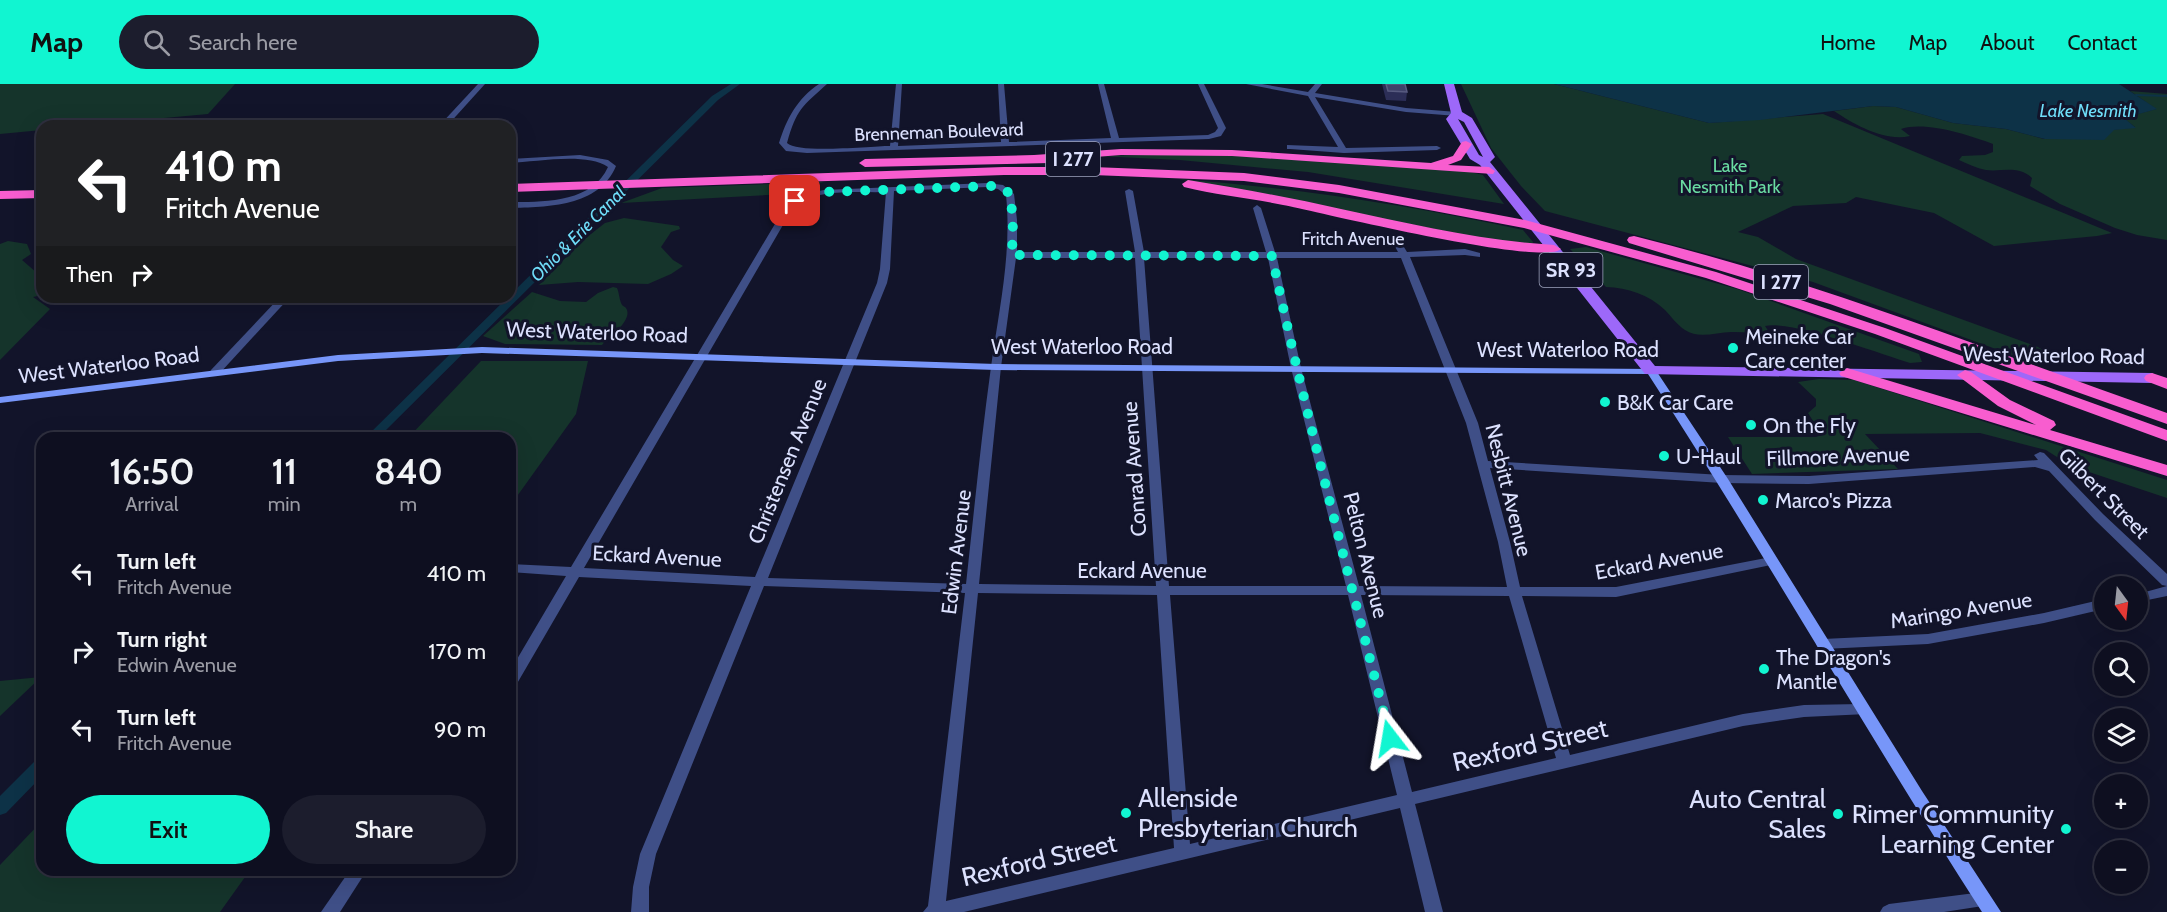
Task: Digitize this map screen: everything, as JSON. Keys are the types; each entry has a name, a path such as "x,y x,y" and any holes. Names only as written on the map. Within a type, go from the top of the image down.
{"highway":[{"path":"1422,166 1457,158 1466,144"},
{"path":"1014,158 1121,152 1212,152 1422,166 1486,167"},
{"name":"I 277","path":"516,188 663,177 1014,158 1105,160 1240,169 1380,186 1569,223 1690,255 1775,281 2167,419"},
{"path":"1100,171 1263,197 1476,242 1509,247 1554,249"},
{"name":"I 277","path":"516,177 1100,171 1244,177 1338,189 1488,217 1582,238 1782,297 2167,436"},
{"path":"0,195 36,194"},
{"path":"0,206 36,205"},
{"path":"1847,373 2167,471"},
{"path":"1965,375 2011,407 2122,458"}],"main road":[{"name":"SR 93","path":"1449,84 1457,114 1468,120 1489,157 1486,167"},
{"name":"SR 93","path":"1457,114 1452,118 1474,157 1486,167 1554,249 1651,371 1722,479 1862,710 1988,906"},
{"name":"West Waterloo Road","path":"0,400 338,358 482,350 996,367 1847,373 2162,380"}],"street":[{"path":"449,120 482,84"},
{"name":"Brenneman Boulevard","path":"824,84 798,104 784,140 784,145 789,150 894,149 1215,135 1222,128 1201,84"},
{"path":"894,149 899,84"},
{"path":"1001,84 1005,144"},
{"path":"1101,84 1116,141"},
{"path":"1249,84 1406,110 1457,114"},
{"path":"1310,94 1319,84"},
{"path":"1310,94 1344,151"},
{"path":"1290,147 1344,151 1437,148"},
{"path":"516,161 593,159 608,161 612,168 591,190 574,200 516,205"},
{"name":"Edwin Avenue","path":"890,189 987,185 1004,189 1009,192 1011,198 1012,255 996,367 935,912"},
{"path":"516,673 789,207 801,197 816,193 890,189"},
{"name":"Christensen Avenue","path":"640,912 642,876 648,854 884,276 890,189"},
{"name":"Conrad Avenue","path":"1129,191 1140,255 1146,367 1183,854"},
{"name":"Pelton Avenue","path":"1257,208 1272,256 1296,368 1316,439 1434,912"},
{"name":"Nesbitt Avenue","path":"1393,236 1404,255 1472,423 1504,542 1514,591 1565,763"},
{"name":"Fritch Avenue","path":"1012,255 1272,256 1465,252 1477,255"},
{"path":"215,372 279,303"},
{"name":"Gilbert Street","path":"2040,455 2050,468 2167,582"},
{"name":"Fillmore Avenue","path":"1483,464 1722,479 1824,480 2036,463 2050,468"},
{"name":"Eckard Avenue","path":"516,568 972,589 1352,589 1605,593 1771,561"},
{"path":"2148,596 2167,591"},
{"name":"Maringo Avenue","path":"1823,644 1928,639 2094,606"},
{"name":"Rexford Street","path":"935,912 1761,717 1804,711 1862,710"},
{"path":"330,912 355,876"},
{"path":"1889,912 1988,906"}],"green space":[{"path":"0,84 235,84 208,114 142,120 36,120 36,131 0,134"},
{"name":"Lake Nesmith Park","path":"1461,84 1554,84 1709,123 1823,114 2112,233 1994,246 1934,213 1856,197 1846,203 1793,206 1738,232 1758,237 1796,259 2038,347 2054,357 2034,363 1813,282 1545,211 1521,186 1491,148"},
{"path":"2130,91 2167,94 2167,240 2137,235 2115,228 2060,204 2030,186 2032,178 2027,174 2010,170 1986,170 1959,160 1962,156 1985,155 1993,152 1993,144 1947,130 1922,127 1901,129 1910,136 1891,137 1861,127 1834,111 1873,106 1896,107 1953,123 2006,129 2044,139 2135,127 2123,118 2156,109"},
{"path":"1191,154 1260,156 1466,171 1483,175 1504,204 1308,172 1180,160 1097,156"},
{"path":"1178,179 1308,192 1394,205 1523,230 1533,242 1532,245 1521,246"},
{"path":"824,182 785,194 621,203 662,188"},
{"path":"624,218 679,226 680,229 671,232 661,247 673,260 683,266 648,284 578,282 539,285 582,241 605,223"},
{"path":"8,241 27,244 31,254 22,260 36,272 36,296 33,297 36,303 42,303 50,309 0,360 0,244"},
{"path":"1586,247 1737,289 1919,354 1922,362 1910,363 1814,333 1777,325 1765,326 1771,335 1739,332 1703,335 1691,333 1679,326 1665,310 1645,296 1630,290 1606,287 1570,249"},
{"path":"613,287 617,288 627,315 619,329 602,345 505,344 483,336 532,292 560,301 586,302 598,293"},
{"path":"481,361 588,361 576,414 516,498 516,432 414,432"},
{"path":"1819,379 1854,380 2167,480 2167,498 2071,466 2046,450 1980,433 1865,434 1898,469 1752,474 1728,437 1816,437 1822,435 1808,413 1816,406 1816,399 1798,382"},
{"path":"36,677 36,682 0,716 0,681"},
{"path":"36,827 36,876 246,876 220,912 0,912 0,865"}],"water":[{"name":"Lake Nesmith","path":"1554,84 2119,84 2157,109 2124,118 2136,128 2114,130 2104,140 2045,139 2006,129 1953,123 1896,107 1873,106 1760,120 1709,123"}],"building":[{"path":"1386,84 1405,84 1407,92 1388,91"}],"waterway":[{"name":"Ohio & Erie Canal","path":"516,295 715,98 736,84"},
{"path":"2136,95 2167,96"},
{"name":"Ohio & Erie Canal","path":"377,432 508,303"},
{"name":"Ohio & Erie Canal","path":"0,808 36,771"}],"place":[{"name":"Meineke Car Care center","path":"1733,348"},
{"name":"B&K Car Care","path":"1605,402"},
{"name":"On the Fly","path":"1751,425"},
{"name":"U-Haul","path":"1664,456"},
{"name":"Marco's Pizza","path":"1763,500"},
{"name":"The Dragon's Mantle","path":"1764,669"},
{"name":"Allenside Presbyterian Church","path":"1126,813"},
{"name":"Auto Central Sales","path":"1838,814"},
{"name":"Rimer Community Learning Center","path":"2066,829"}],"route":[{"path":"795,201 806,195 824,192 987,185 1004,189 1010,194 1013,220 1012,255 1272,256 1296,368 1316,439 1390,738"}]}
